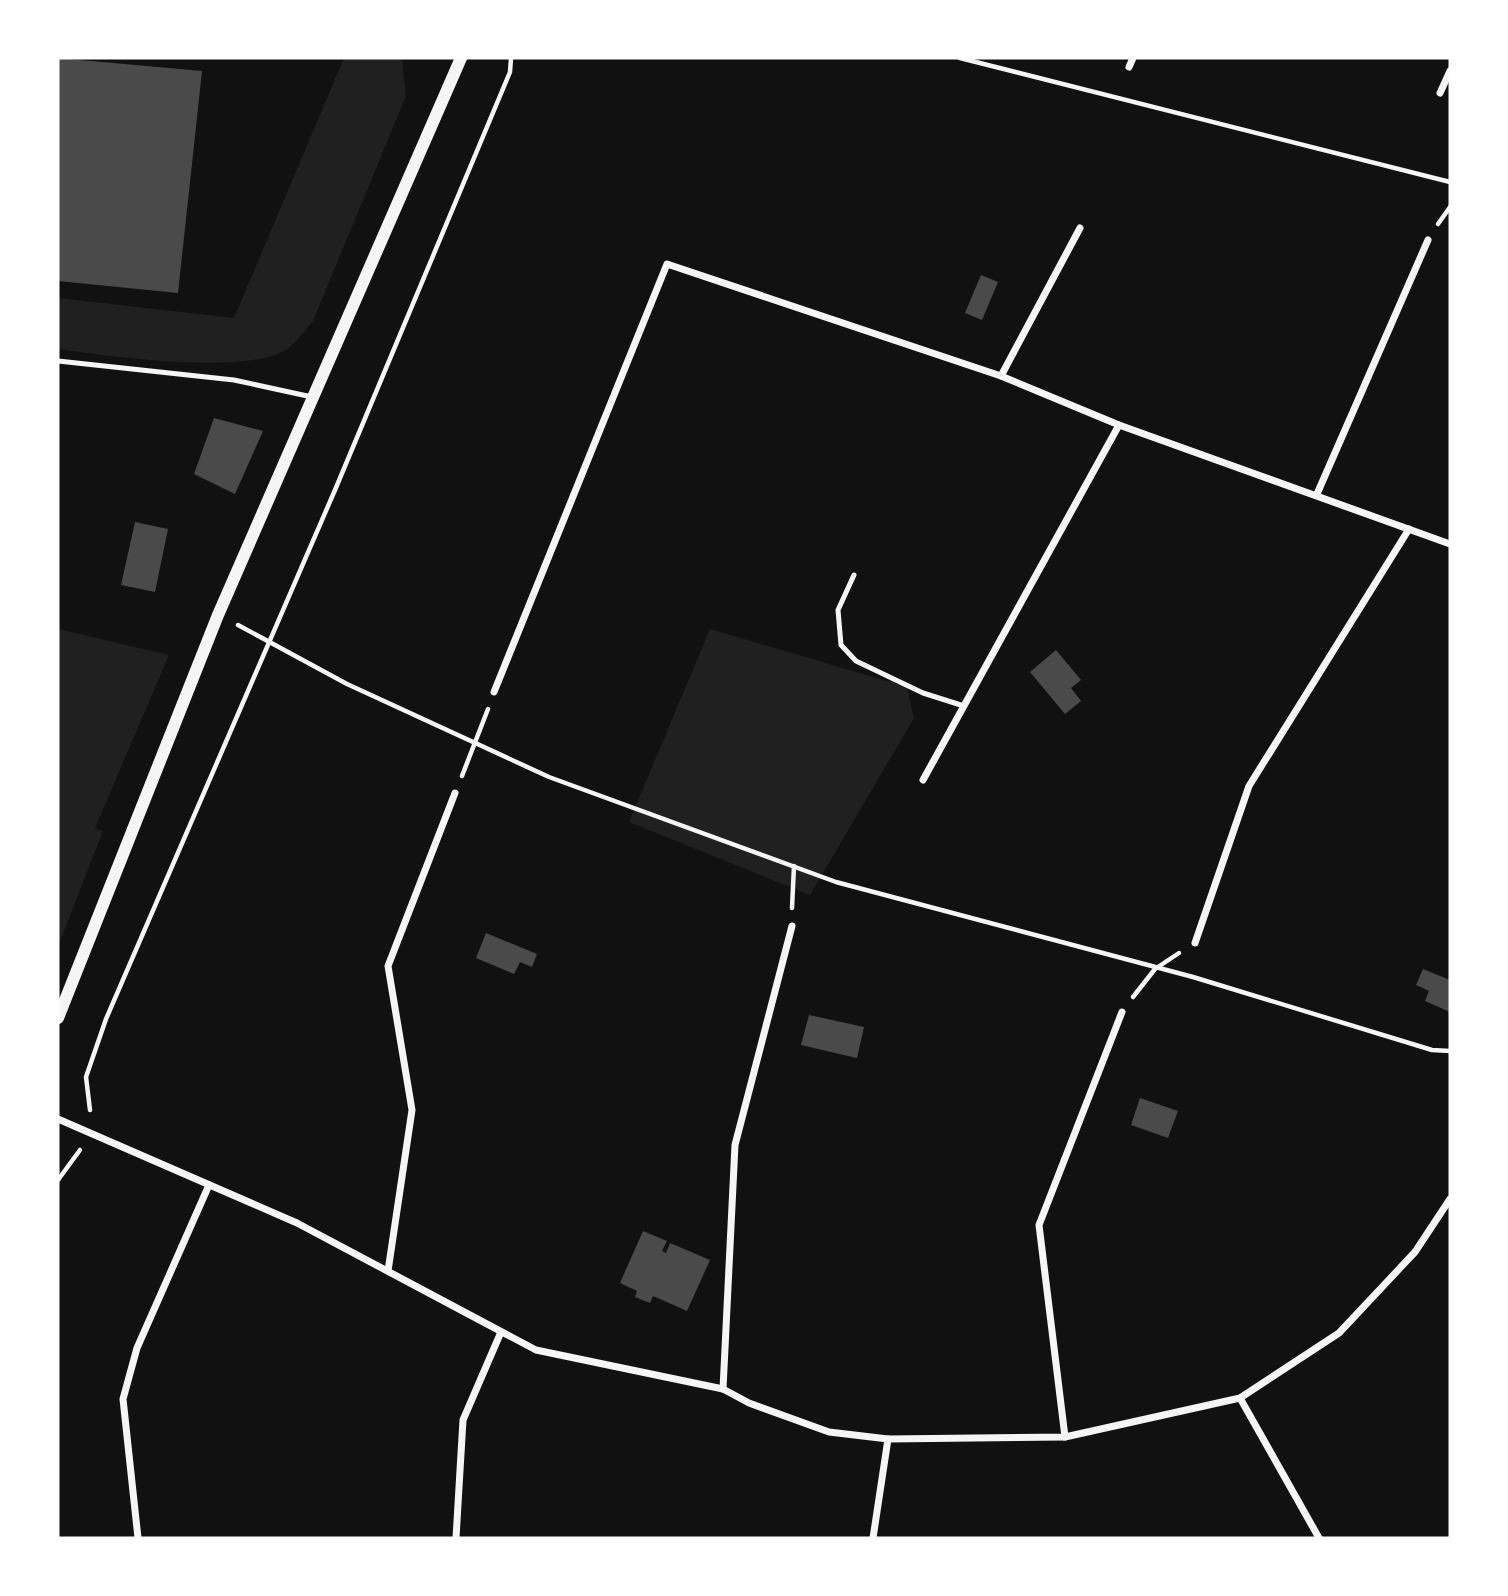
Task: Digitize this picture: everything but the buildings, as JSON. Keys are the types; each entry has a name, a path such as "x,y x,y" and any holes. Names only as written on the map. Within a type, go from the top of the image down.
{"street":[{"path":"58,1018 218,615 315,398 461,58"},
{"path":"1129,67 1133,58"},
{"path":"1440,93 1450,71"},
{"path":"1001,376 1080,228"},
{"path":"1317,494 1428,240"},
{"path":"494,692 667,264 1001,376 1119,425 1450,544"},
{"path":"923,780 1119,425"},
{"path":"1195,943 1249,786 1409,529"},
{"path":"388,1270 412,1110 388,966 456,793"},
{"path":"723,1389 736,1145 792,926"},
{"path":"1065,1437 1039,1225 1122,1012"},
{"path":"58,1119 297,1223 536,1350 723,1389 750,1403 829,1432 888,1439 1065,1437 1240,1398 1339,1333 1415,1252 1450,1199"},
{"path":"138,1538 123,1399 137,1348 209,1185"},
{"path":"456,1538 463,1420 501,1332"},
{"path":"1240,1398 1319,1538"},
{"path":"873,1538 888,1439"}],"lane":[{"path":"58,361 234,380 315,398"},
{"path":"854,575 838,610 841,645 856,661 923,693 964,706"}],"path":[{"path":"58,1180 92,1134 86,1077 106,1019 270,642 510,72 510,58"},
{"path":"960,58 1450,182"},
{"path":"218,615 347,684 549,777 836,882 1193,977 1432,1050 1450,1051"},
{"path":"456,793 494,692"},
{"path":"792,926 794,866"},
{"path":"1122,1012 1155,969 1195,943"}],"shaded area":[{"path":"344,58 402,58 406,96 313,321 294,343 268,357 210,363 141,359 58,349 58,298 234,318"},
{"path":"58,629 169,655 95,828 103,831 58,946"},
{"path":"710,629 907,687 914,718 810,895 629,822"}]}
